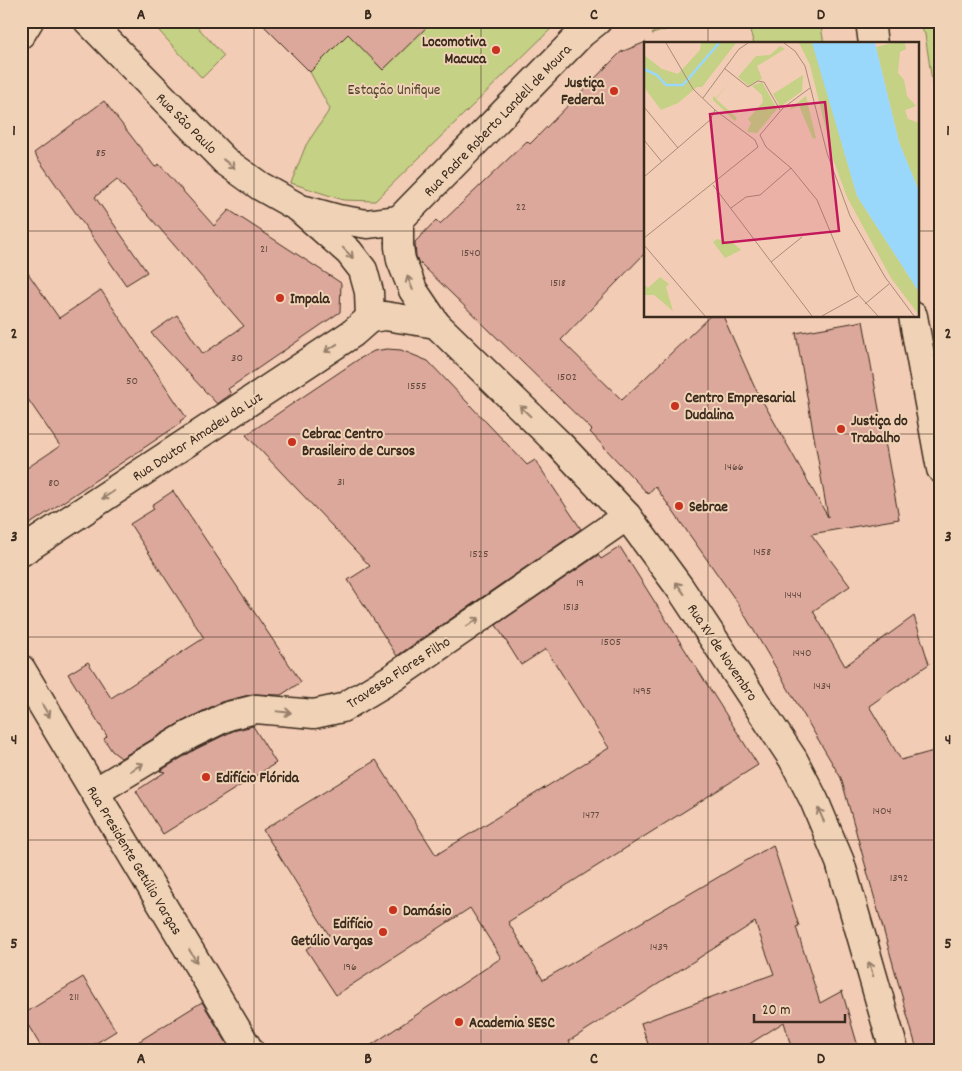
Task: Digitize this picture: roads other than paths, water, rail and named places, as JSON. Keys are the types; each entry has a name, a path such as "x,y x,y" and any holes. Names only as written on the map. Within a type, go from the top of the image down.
{"street":[{"path":"21,34 29,21"},
{"name":"Rua São Paulo","path":"88,21 225,161 260,186 299,208 348,252 364,270 369,292 370,318"},
{"path":"870,21 873,42"},
{"name":"Rua Padre Roberto Landell de Moura","path":"399,220 586,25"},
{"name":"Rua São Paulo","path":"299,208 338,219 367,224 399,220"},
{"name":"Rua XV de Novembro","path":"399,220 401,260 413,290 436,324 560,445 627,516 680,588 732,664 793,759 814,800 840,862 894,1050"},
{"path":"370,318 384,316 436,324"},
{"name":"Rua Doutor Amadeu da Luz","path":"21,552 353,333 370,318"},
{"path":"913,318 941,469"},
{"name":"Travessa Flores Filho","path":"95,792 189,736 228,716 256,708 314,714 342,708 394,677 627,516"},
{"name":"Rua Presidente Getúlio Vargas","path":"21,669 249,1050"}],"place":[{"name":"Locomotiva Macuca","path":"496,50"},
{"name":"Justiça Federal","path":"614,91"},
{"name":"Impala","path":"280,298"},
{"name":"Centro Empresarial Dudalina","path":"675,406"},
{"name":"Justiça do Trabalho","path":"841,429"},
{"name":"Cebrac Centro Brasileiro de Cursos","path":"292,442"},
{"name":"Sebrae","path":"679,506"},
{"name":"Edifício Flórida","path":"206,777"},
{"name":"Damásio","path":"393,910"},
{"name":"Edifício Getúlio Vargas","path":"383,932"},
{"name":"Academia SESC","path":"459,1022"}],"park label":[{"name":"Estação Unifique","path":"394,89"}]}
